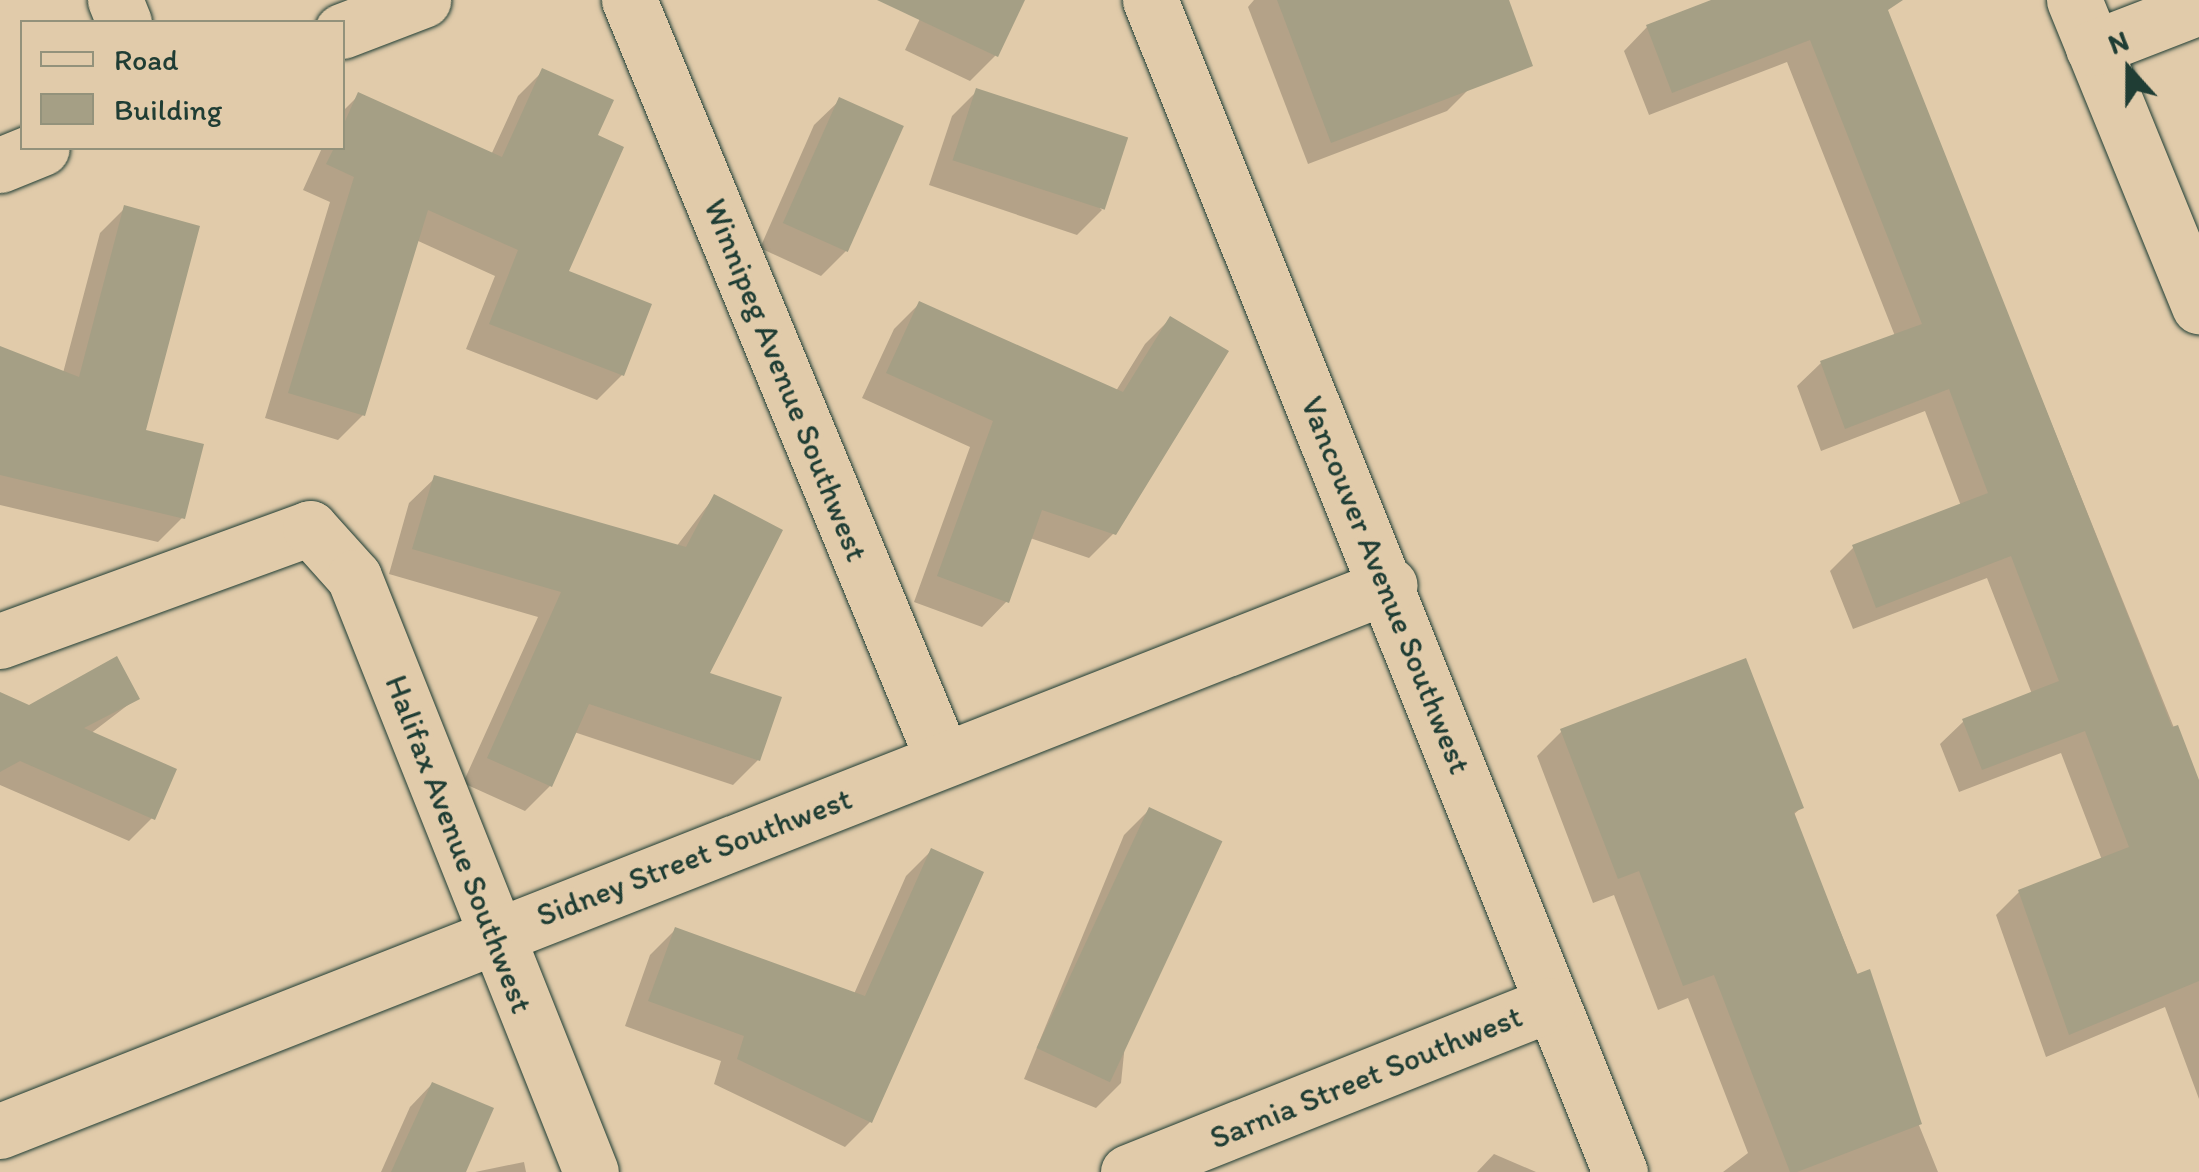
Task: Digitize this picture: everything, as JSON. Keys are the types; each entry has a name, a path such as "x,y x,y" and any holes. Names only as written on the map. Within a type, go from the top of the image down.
{"street":[{"path":"345,30 423,0"},
{"name":"Winnipeg Avenue Southwest","path":"629,0 943,760"},
{"name":"Vancouver Avenue Southwest","path":"1150,0 1390,585 1548,1005 1620,1172"},
{"path":"2199,7 2084,24 2199,307"},
{"path":"0,164 37,150"},
{"name":"Halifax Avenue Southwest","path":"0,641 310,528 354,577 492,935 591,1172"},
{"name":"Sidney Street Southwest","path":"0,1131 1390,585"},
{"name":"Sarnia Street Southwest","path":"1128,1172 1548,1005"}],"building":[{"path":"877,0 1025,0 998,57"},
{"path":"1277,0 1509,0 1533,66 1331,143"},
{"path":"1711,0 1903,0 1888,10 2172,727 2178,725 2199,780 2199,981 2069,1035 2018,890 2129,847 2085,731 1982,770 1962,719 2059,681 2011,556 1876,608 1852,545 1988,493 1949,389 1845,429 1820,361 1922,324 1810,40 1672,93 1646,25"},
{"path":"542,68 614,100 598,135 624,147 569,271 652,304 624,376 489,324 518,250 428,210 365,416 288,393 354,177 326,164 333,150 345,150 345,121 358,92 502,157"},
{"path":"976,88 1128,137 1105,210 953,160"},
{"path":"839,97 904,126 848,252 783,223"},
{"path":"124,205 200,226 146,430 204,444 185,519 0,475 0,346 79,377"},
{"path":"919,301 1123,392 1170,316 1229,351 1116,535 1042,510 1009,603 937,576 993,421 886,373"},
{"path":"434,475 686,547 714,494 783,530 710,673 782,697 760,761 589,704 552,787 487,758 561,592 412,549"},
{"path":"117,656 140,699 84,728 177,769 155,820 20,761 0,772 0,692 29,705"},
{"path":"1746,658 1804,808 1794,812 1857,974 1870,969 1922,1124 1797,1172 1790,1172 1714,975 1683,986 1639,871 1618,879 1560,729"},
{"path":"1149,807 1222,841 1110,1082 1037,1048"},
{"path":"931,848 984,872 872,1123 737,1059 744,1036 648,1001 675,927 865,996"},
{"path":"432,1082 494,1108 466,1172 391,1172"}]}
